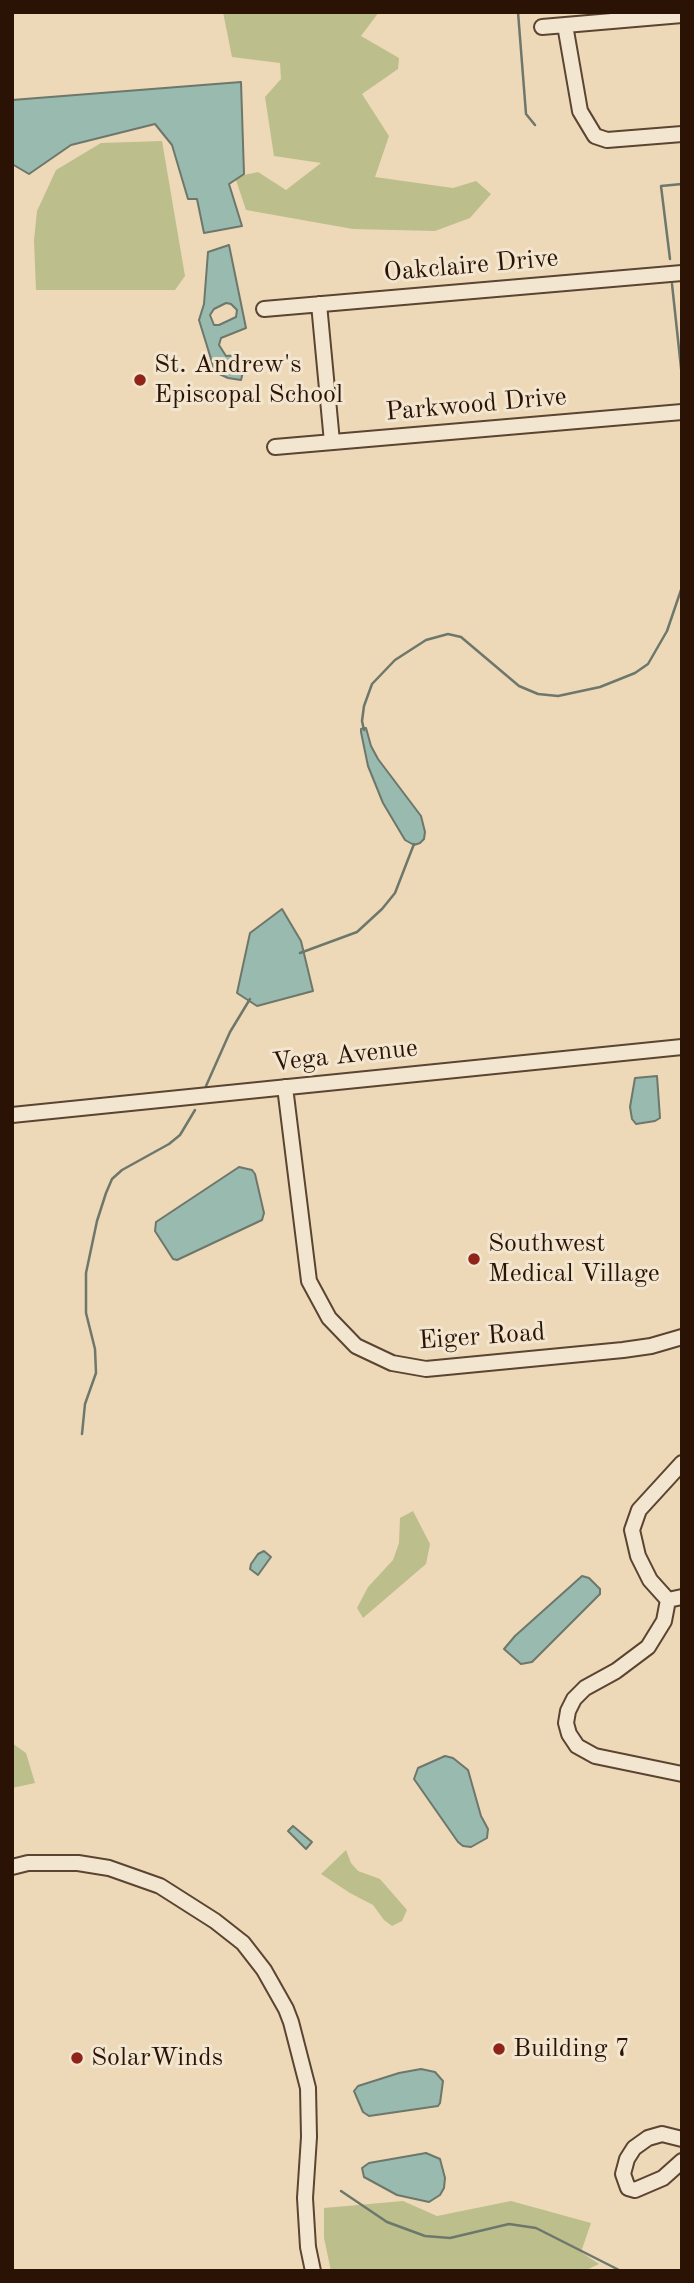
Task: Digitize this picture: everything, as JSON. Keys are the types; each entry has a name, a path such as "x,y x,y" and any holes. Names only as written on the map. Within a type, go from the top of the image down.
{"street":[{"path":"542,27 682,15"},
{"path":"565,25 580,111 595,136 607,140 682,134"},
{"name":"Oakclaire Drive","path":"264,309 682,273"},
{"path":"319,304 332,442"},
{"name":"Parkwood Drive","path":"275,447 682,412"},
{"name":"Vega Avenue","path":"12,1115 682,1047"},
{"name":"Eiger Road","path":"285,1087 309,1281 329,1318 356,1346 392,1363 426,1369 623,1350 651,1346 682,1337"},
{"path":"682,1464 639,1510 632,1530 638,1556 650,1580 675,1599 648,1647 616,1671 585,1688 574,1699 566,1723 577,1746 595,1756 682,1774"},
{"path":"12,1867 28,1863 78,1863 109,1868 160,1886 215,1921 243,1943 264,1970 286,2009 300,2050 308,2088 309,2137 305,2198 308,2247 313,2271"},
{"path":"682,2139 662,2134 648,2138 634,2148 627,2158 623,2175 628,2188 635,2190 663,2178 682,2161"}],"green space":[{"path":"223,12 379,12 361,36 399,58 398,69 362,94 389,136 375,177 453,188 476,181 491,194 470,218 435,231 353,229 246,210 235,177 258,172 286,190 321,163 274,156 265,97 281,79 280,63 232,57"},
{"path":"162,141 185,276 175,290 36,290 34,240 37,211 56,170 101,143"},
{"path":"413,1511 430,1544 426,1564 363,1618 357,1608 368,1587 393,1560 399,1543 400,1518"},
{"path":"12,1743 26,1753 35,1783 12,1788"},
{"path":"346,1850 351,1863 358,1871 380,1879 407,1910 402,1921 392,1926 373,1905 321,1874"},
{"path":"403,2201 437,2216 511,2201 591,2223 581,2252 599,2264 584,2271 331,2271 324,2238 324,2208"}],"water":[{"path":"241,82 244,174 229,184 242,226 204,233 197,199 188,199 172,145 155,124 71,145 29,174 12,164 12,100"},
{"path":"229,245 246,328 221,338 219,345 226,356 240,355 244,368 241,380 215,372 199,320 204,304 208,252","holes":["226,303 237,310 236,317 214,325 210,315 214,309"]},
{"path":"366,728 378,759 421,816 425,832 420,843 414,845 405,840 383,803 368,766 361,732 361,729"},
{"path":"282,909 301,941 313,991 257,1006 237,993 250,933"},
{"path":"657,1076 660,1118 636,1124 632,1119 630,1107 635,1078"},
{"path":"239,1167 252,1170 255,1174 264,1213 262,1220 177,1260 173,1259 155,1231 156,1222"},
{"path":"264,1551 271,1557 258,1575 250,1569 251,1564 258,1554"},
{"path":"582,1576 589,1578 600,1589 600,1594 532,1662 521,1664 504,1649"},
{"path":"445,1756 453,1758 468,1770 481,1816 488,1829 487,1838 471,1847 458,1842 414,1779 418,1768"},
{"path":"293,1826 312,1842 306,1849 288,1831"},
{"path":"421,2069 435,2072 443,2081 438,2106 369,2116 363,2112 354,2091 358,2086"},
{"path":"426,2153 440,2159 445,2178 440,2195 429,2202 397,2195 364,2177 362,2168 369,2163"}],"waterway":[{"path":"518,12 526,114 535,125"},
{"path":"670,259 661,186 682,184"},
{"path":"672,284 682,377"},
{"path":"364,730 364,706 372,684 395,660 426,640 448,634 461,637 519,686 538,694 558,696 600,687 635,673 648,664 667,631 682,587"},
{"path":"300,953 357,932 382,909 395,893 414,844"},
{"path":"206,1086 230,1032 250,999"},
{"path":"82,1434 85,1404 96,1373 95,1349 86,1313 86,1273 106,1193 112,1179 122,1170 180,1135 195,1110"},
{"path":"341,2191 387,2222 425,2236 450,2238 509,2224 536,2228 621,2271"}],"place":[{"name":"St. Andrew's Episcopal School","path":"140,380"},
{"name":"Southwest Medical Village","path":"474,1259"},
{"name":"Building 7","path":"499,2049"},
{"name":"SolarWinds","path":"77,2058"}]}
